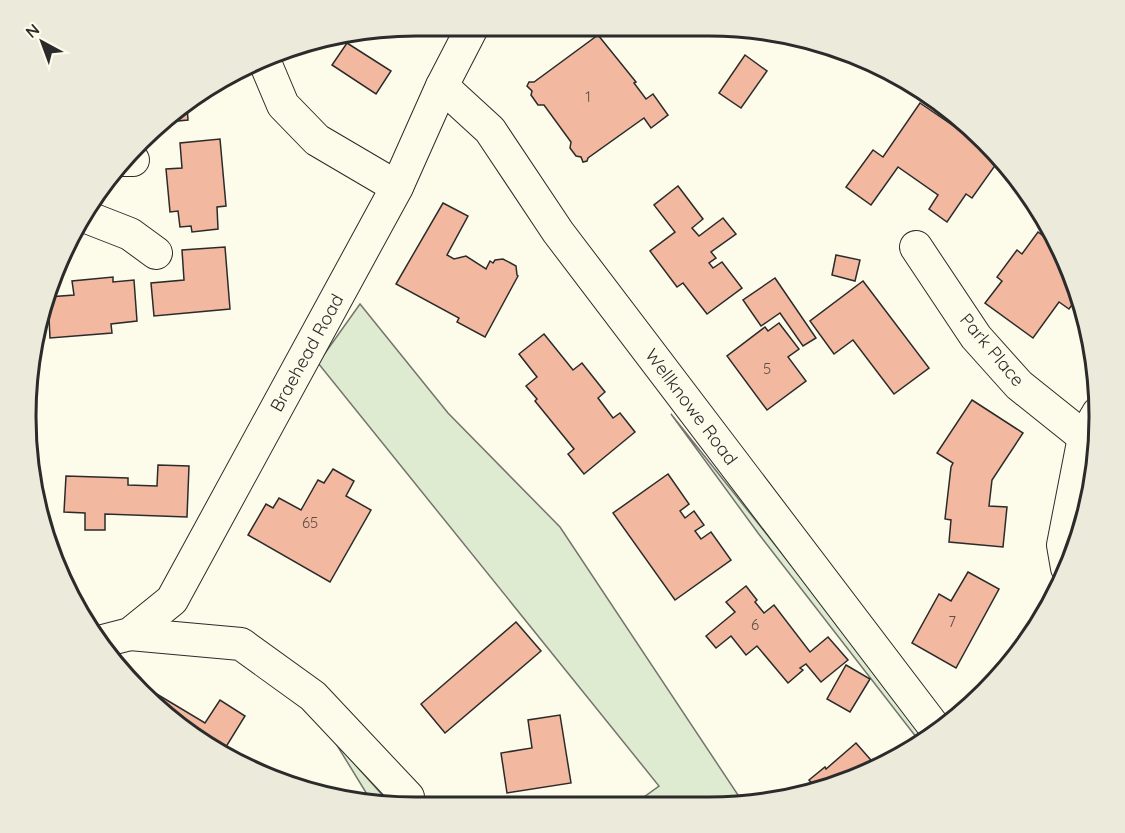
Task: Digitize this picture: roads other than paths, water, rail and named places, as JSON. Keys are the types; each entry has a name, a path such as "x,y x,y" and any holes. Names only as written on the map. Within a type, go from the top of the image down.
{"street":[{"name":"Braehead Road","path":"109,640 130,634 172,600 397,188 442,86 468,36"},
{"path":"267,67 284,105 317,140 397,188"},
{"name":"Wellknowe Road","path":"442,86 490,130 570,227 932,724"},
{"path":"91,219 130,234 156,253"},
{"name":"Park Place","path":"916,247 976,337 1019,385 1089,424"},
{"path":"1065,550 1088,438"},
{"path":"130,634 241,644 314,696 408,797"}]}
